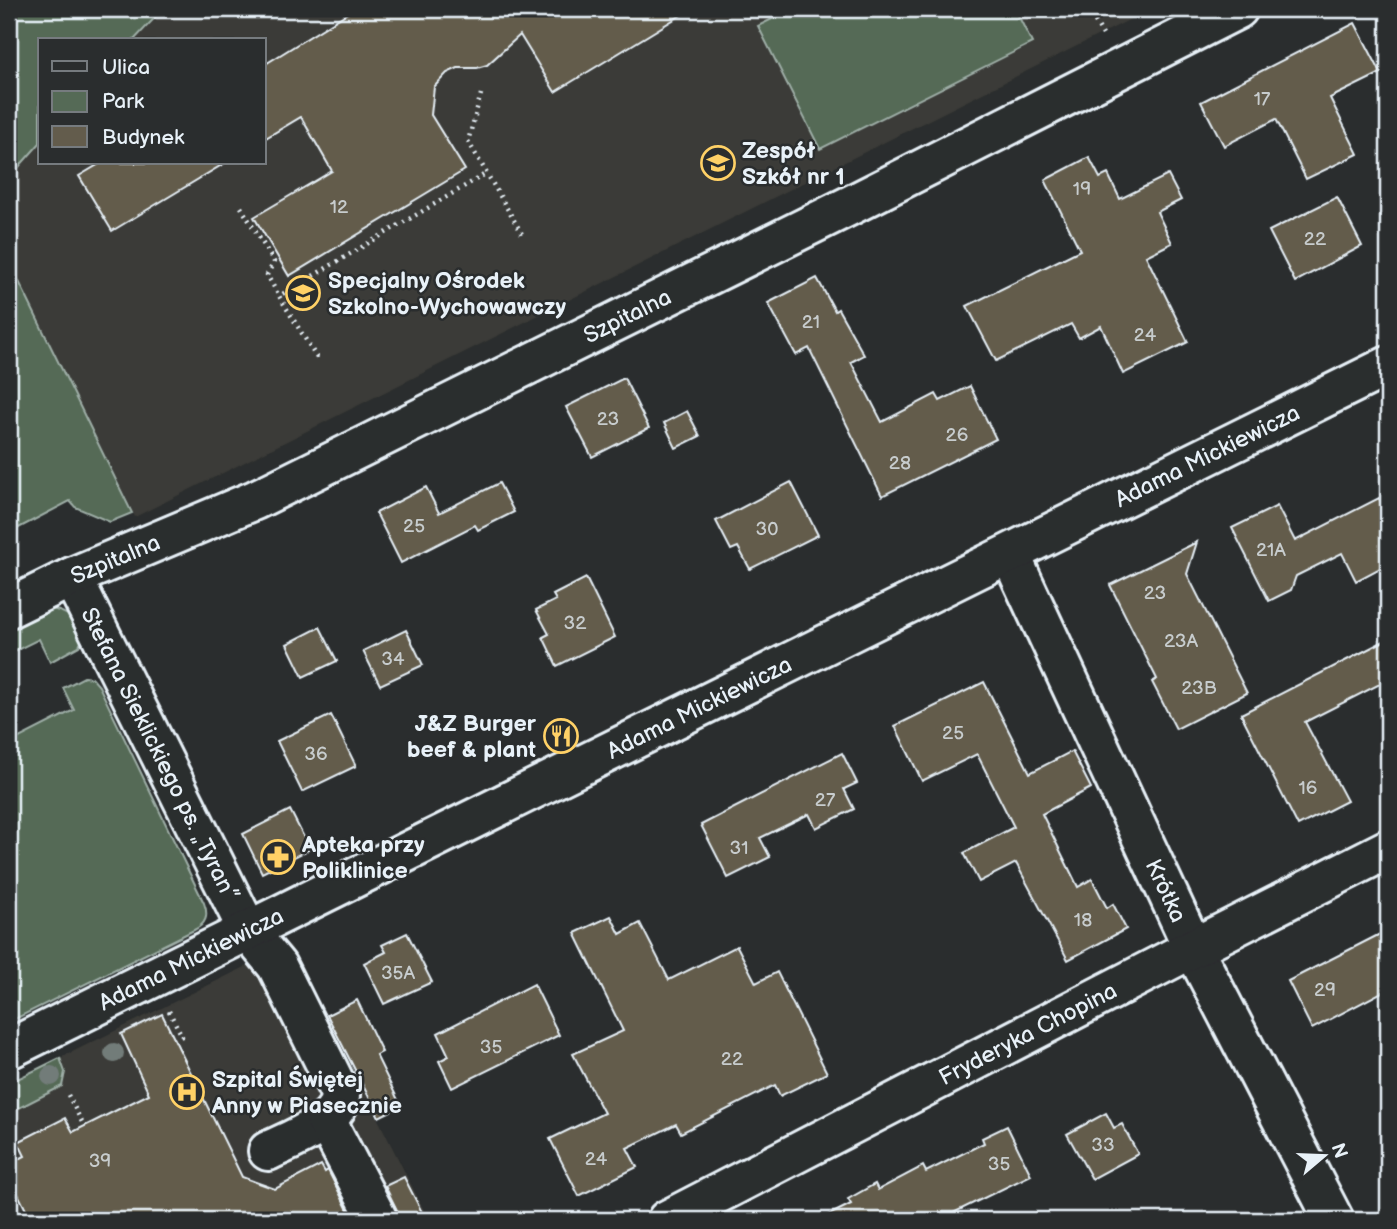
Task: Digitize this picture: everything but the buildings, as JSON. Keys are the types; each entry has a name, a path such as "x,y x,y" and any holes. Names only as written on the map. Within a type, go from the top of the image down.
{"street":[{"name":"Szpitalna","path":"9,607 72,577 255,500 851,205 1238,9"},
{"name":"Adama Mickiewicza","path":"9,1049 1388,366"},
{"name":"Krótka","path":"1010,554 1193,948 1334,1220"},
{"name":"Stefana Sieklickiego ps. „Tyran”","path":"72,577 248,931 277,967 338,1087 340,1100 334,1113 326,1120"},
{"name":"Fryderyka Chopina","path":"667,1220 1388,849"},
{"path":"268,1151 326,1120 377,1220"}],"path":[{"path":"1087,9 1102,33"},
{"path":"481,94 468,141 523,234"},
{"path":"279,296 487,173"},
{"path":"240,207 274,262 267,275 317,358"},
{"path":"167,1006 182,1036 174,1040"},
{"path":"68,1095 84,1126"},
{"path":"9,1193 23,1220"}],"shaded area":[{"name":"Specjalny Ośrodek Szkolno-Wychowawczy","path":"163,9 1151,9 135,517 9,261 9,178 38,145 38,164 266,164 266,38 136,38"},
{"name":"Szpital Świętej Anny w Piasecznie","path":"290,945 429,1220 9,1220 9,1083"}],"green space":[{"path":"9,9 163,9 136,38 38,38 38,145 9,178"},
{"path":"792,9 1015,9 1032,43 820,149 758,26"},
{"path":"9,261 132,513 110,522 75,507 70,501 9,533"},
{"path":"48,608 71,618 82,640 79,646 50,662 39,639 9,654 9,624"},
{"path":"84,677 92,678 99,686 204,903 206,916 204,922 194,930 9,1022 9,743 74,710 63,688"},
{"path":"60,1058 65,1072 62,1086 9,1113 9,1083"}],"place":[{"name":"Zespół Szkół nr 1","path":"718,163"},
{"name":"Specjalny Ośrodek Szkolno-Wychowawczy","path":"303,293"},
{"name":"J&Z Burger beef & plant","path":"561,736"},
{"name":"Apteka przy Poliklinice","path":"278,857"},
{"name":"Szpital Świętej Anny w Piasecznie","path":"187,1092"}]}
